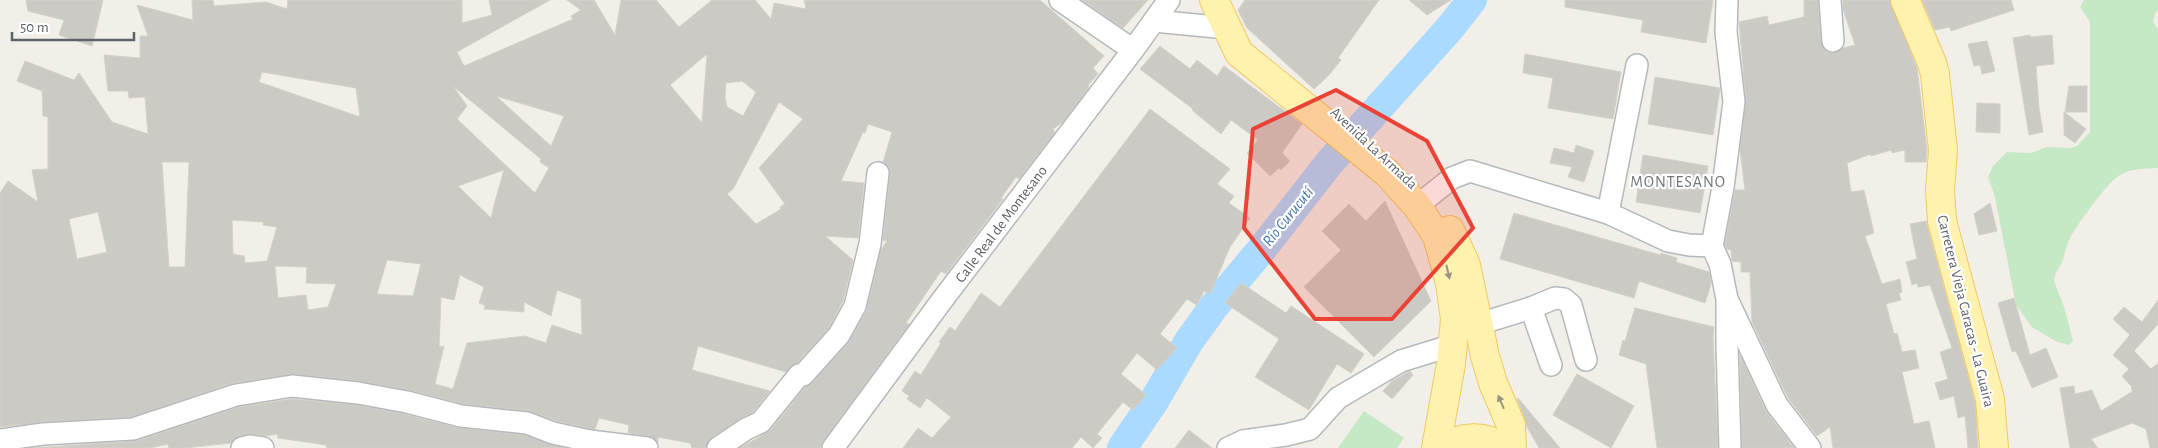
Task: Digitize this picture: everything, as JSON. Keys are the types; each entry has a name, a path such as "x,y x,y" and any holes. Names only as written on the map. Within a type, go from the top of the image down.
{"main road":[{"name":"Avenida La Armada","path":"1214,0 1227,28 1391,168 1422,203 1449,228 1466,265 1493,383 1511,425 1512,448"},
{"name":"Carretera Vieja Caracas - La Guaira","path":"1905,0 1935,74 1943,150 1940,190 1942,220 1990,399 1994,448"},
{"name":"Avenida La Armada","path":"1422,203 1437,236 1445,260 1454,302 1453,345 1436,448"},
{"path":"1442,448 1456,442 1476,438 1490,440 1504,448"}],"street":[{"path":"1060,0 1133,50"},
{"name":"Calle Real de Montesano","path":"833,448 1169,0"},
{"path":"1727,0 1726,32 1734,102 1723,187 1712,246 1720,264 1728,299 1777,405 1810,448"},
{"path":"1830,0 1832,41"},
{"path":"1154,21 1227,28"},
{"path":"1608,213 1637,65"},
{"path":"1422,203 1452,178 1470,171 1608,213 1668,241 1689,246 1712,246"},
{"path":"718,448 746,429 761,422 799,375 803,375 839,335 848,321 855,306 870,244 878,173"},
{"path":"1479,324 1531,308 1555,298 1564,298 1571,305 1586,360"},
{"path":"1728,299 1726,345 1730,448"},
{"path":"1531,308 1551,365"},
{"path":"1228,448 1243,441 1286,436 1310,429 1338,398 1401,362 1453,345"},
{"path":"0,440 43,434 133,429 236,395 292,386 358,393 407,402 461,416 527,423 553,433 572,437 647,448"},
{"path":"242,448 250,446 263,448"}],"highlighted area":[{"path":"1336,90 1427,141 1473,228 1392,319 1315,319 1244,228 1253,129"}],"green space":[{"path":"2084,0 2158,0 2158,10 2155,13 2153,22 2158,29 2158,168 2129,171 2115,179 2093,204 2069,241 2054,281 2064,307 2073,340 2069,345 2055,341 2032,327 2016,305 1995,197 1988,177 1993,166 2007,152 2031,153 2047,147 2071,148 2077,146 2090,132 2090,22 2080,7"},
{"path":"1364,411 1404,438 1397,448 1338,448"}],"building":[{"path":"26,0 103,0 92,46 59,35 64,20 28,11"},
{"path":"192,0 213,0 214,6 266,2 287,9 288,0 462,0 462,23 492,15 489,0 550,0 457,52 464,66 573,19 571,16 581,10 567,0 594,0 615,35 621,0 656,0 679,27 712,0 755,0 771,19 774,3 806,9 804,0 1040,0 1104,56 1093,68 1098,74 1088,85 1089,87 1063,122 1053,129 1055,132 1019,179 1016,177 1001,198 1003,199 946,274 941,271 906,323 909,324 823,441 820,448 740,448 771,430 805,387 812,383 848,343 866,312 881,250 887,241 883,240 890,174 889,168 883,162 892,132 868,124 841,181 864,183 858,238 825,236 853,260 843,301 829,328 797,363 786,372 698,346 692,370 770,391 753,412 711,438 706,448 692,448 690,443 658,437 658,442 649,436 628,433 629,425 599,418 595,429 592,429 557,421 529,411 463,404 409,390 360,381 293,374 232,383 131,417 42,422 0,427 0,193 8,181 38,202 32,170 48,169 48,117 43,116 42,91 17,81 25,61 74,80 79,73 112,122 148,134 145,97 129,98 128,91 108,91 104,55 140,58 140,36 148,36 137,5 193,20","holes":["707,54 702,123 670,85","262,72 356,88 360,117 259,82","742,81 756,92 743,116 727,107 725,97 726,83","453,86 541,159 540,162 549,168 535,193 457,119 467,106","496,96 564,116 551,146","779,102 803,119 759,168 785,204 780,207 781,209 756,224 727,194 733,189","162,162 189,162 185,267 169,267","504,170 491,218 458,186","98,212 107,252 77,259 69,219","232,220 264,222 263,225 277,227 267,261 245,263 244,256 233,254","387,260 421,264 413,296 377,294","275,266 307,267 306,283 336,284 328,307 308,310 306,295 278,298","460,275 484,287 479,303 485,305 484,309 524,312 524,302 551,316 557,290 581,299 582,335 552,325 546,343 525,336 467,343 453,389 435,384 444,346 439,347 441,297 454,300"]},
{"path":"1082,0 1148,0 1123,28"},
{"path":"1245,0 1379,0 1338,58 1341,60 1314,89 1247,28 1238,10"},
{"path":"1409,0 1451,0 1427,15"},
{"path":"1565,0 1713,0 1706,43 1641,32 1643,20 1565,7"},
{"path":"1804,0 1818,0 1821,42 1827,52 1833,53 1855,45 1843,9 1843,0 1890,0 1917,68 1927,150 1926,162 1905,162 1905,150 1892,153 1891,150 1871,156 1871,154 1847,163 1851,192 1864,190 1874,233 1865,236 1882,284 1900,279 1902,292 1899,293 1901,300 1886,304 1894,334 1897,333 1902,352 1915,350 1919,368 1902,372 1914,424 1929,421 1935,448 1833,448 1830,427 1817,436 1788,398 1752,322 1750,272 1741,272 1741,262 1732,261 1731,250 1727,249 1725,244 1735,190 1745,190 1740,149 1746,101 1739,22 1767,16 1769,25 1804,17"},
{"path":"1922,0 2011,0 2014,10 1951,31 1950,27 1935,30"},
{"path":"2030,35 2030,37 2052,35 2054,64 2036,66 2043,132 2029,135 2013,38"},
{"path":"1987,41 1995,71 1982,74 1980,65 1974,66 1968,44"},
{"path":"1160,46 1190,69 1197,60 1217,76 1224,66 1302,124 1282,153 1290,161 1281,170 1279,168 1270,176 1247,153 1258,140 1231,120 1221,134 1193,109 1140,69"},
{"path":"1525,54 1621,72 1613,119 1548,108 1553,78 1523,73"},
{"path":"1655,77 1720,88 1713,135 1648,124"},
{"path":"2069,86 2087,86 2087,112 2065,112"},
{"path":"1977,103 2000,104 2000,133 1976,132"},
{"path":"1150,109 1230,169 1217,184 1234,196 1229,203 1250,218 1230,247 1210,294 1204,291 1197,305 1187,299 1160,334 1177,348 1157,370 1137,353 1121,374 1146,395 1133,410 1123,402 1097,434 1102,438 1093,448 1081,437 1072,448 903,448 918,428 932,438 951,417 927,398 920,408 907,399 909,396 902,391 915,371 921,375 941,343 939,342 950,327 955,331 981,293 1000,307"},
{"path":"2064,112 2086,129 2075,143 2064,135"},
{"path":"1576,145 1594,151 1584,182 1568,177 1572,167 1550,163 1554,148 1574,153"},
{"path":"1643,155 1708,166 1700,213 1636,202"},
{"path":"1385,201 1431,301 1374,357 1304,287 1341,250 1322,231 1349,204 1366,221"},
{"path":"1990,203 1997,231 1979,235 1974,214"},
{"path":"1514,213 1660,255 1661,253 1677,258 1676,262 1709,272 1711,284 1705,303 1639,281 1634,298 1500,259"},
{"path":"1926,221 1975,402 1978,448 1968,448 1965,416 1958,418 1954,396 1940,400 1935,383 1948,379 1940,352 1952,348 1930,285 1918,287 1917,283 1912,285 1906,262 1917,259 1910,224"},
{"path":"1241,283 1286,313 1291,306 1364,354 1351,373 1337,364 1309,410 1255,377 1279,339 1225,303"},
{"path":"2014,298 2030,355 2046,348 2058,377 2032,388 2016,351 2012,352 1998,303"},
{"path":"2158,300 2158,324 2134,351 2151,369 2158,363 2158,448 2150,448 2146,429 2132,423 2091,439 2098,448 2070,448 2060,388 2074,386 2075,394 2092,390 2101,411 2133,391 2132,387 2122,376 2129,369 2113,355 2130,335 2113,319 2124,307 2142,322"},
{"path":"1635,308 1714,327 1718,448 1657,448 1646,364 1619,355"},
{"path":"1740,355 1766,411 1794,448 1742,448"},
{"path":"1410,371 1413,375 1392,399 1383,391 1392,381"},
{"path":"1577,374 1634,406 1611,448 1553,415"},
{"path":"1517,398 1560,448 1539,448 1527,427"},
{"path":"292,399 356,405 404,414 460,428 524,435 563,448 327,448 326,445 278,438 277,434 266,436 252,434 239,436 231,443 185,448 169,448 168,444 150,448 33,448 137,441 239,407"},
{"path":"1189,430 1212,448 1175,448"}],"waterway":[{"name":"Río Curucutí","path":"1122,448 1154,401 1189,341 1215,305 1262,249 1330,162 1450,28 1472,0"}],"district":[{"name":"MONTESANO","path":"1678,181"}]}
